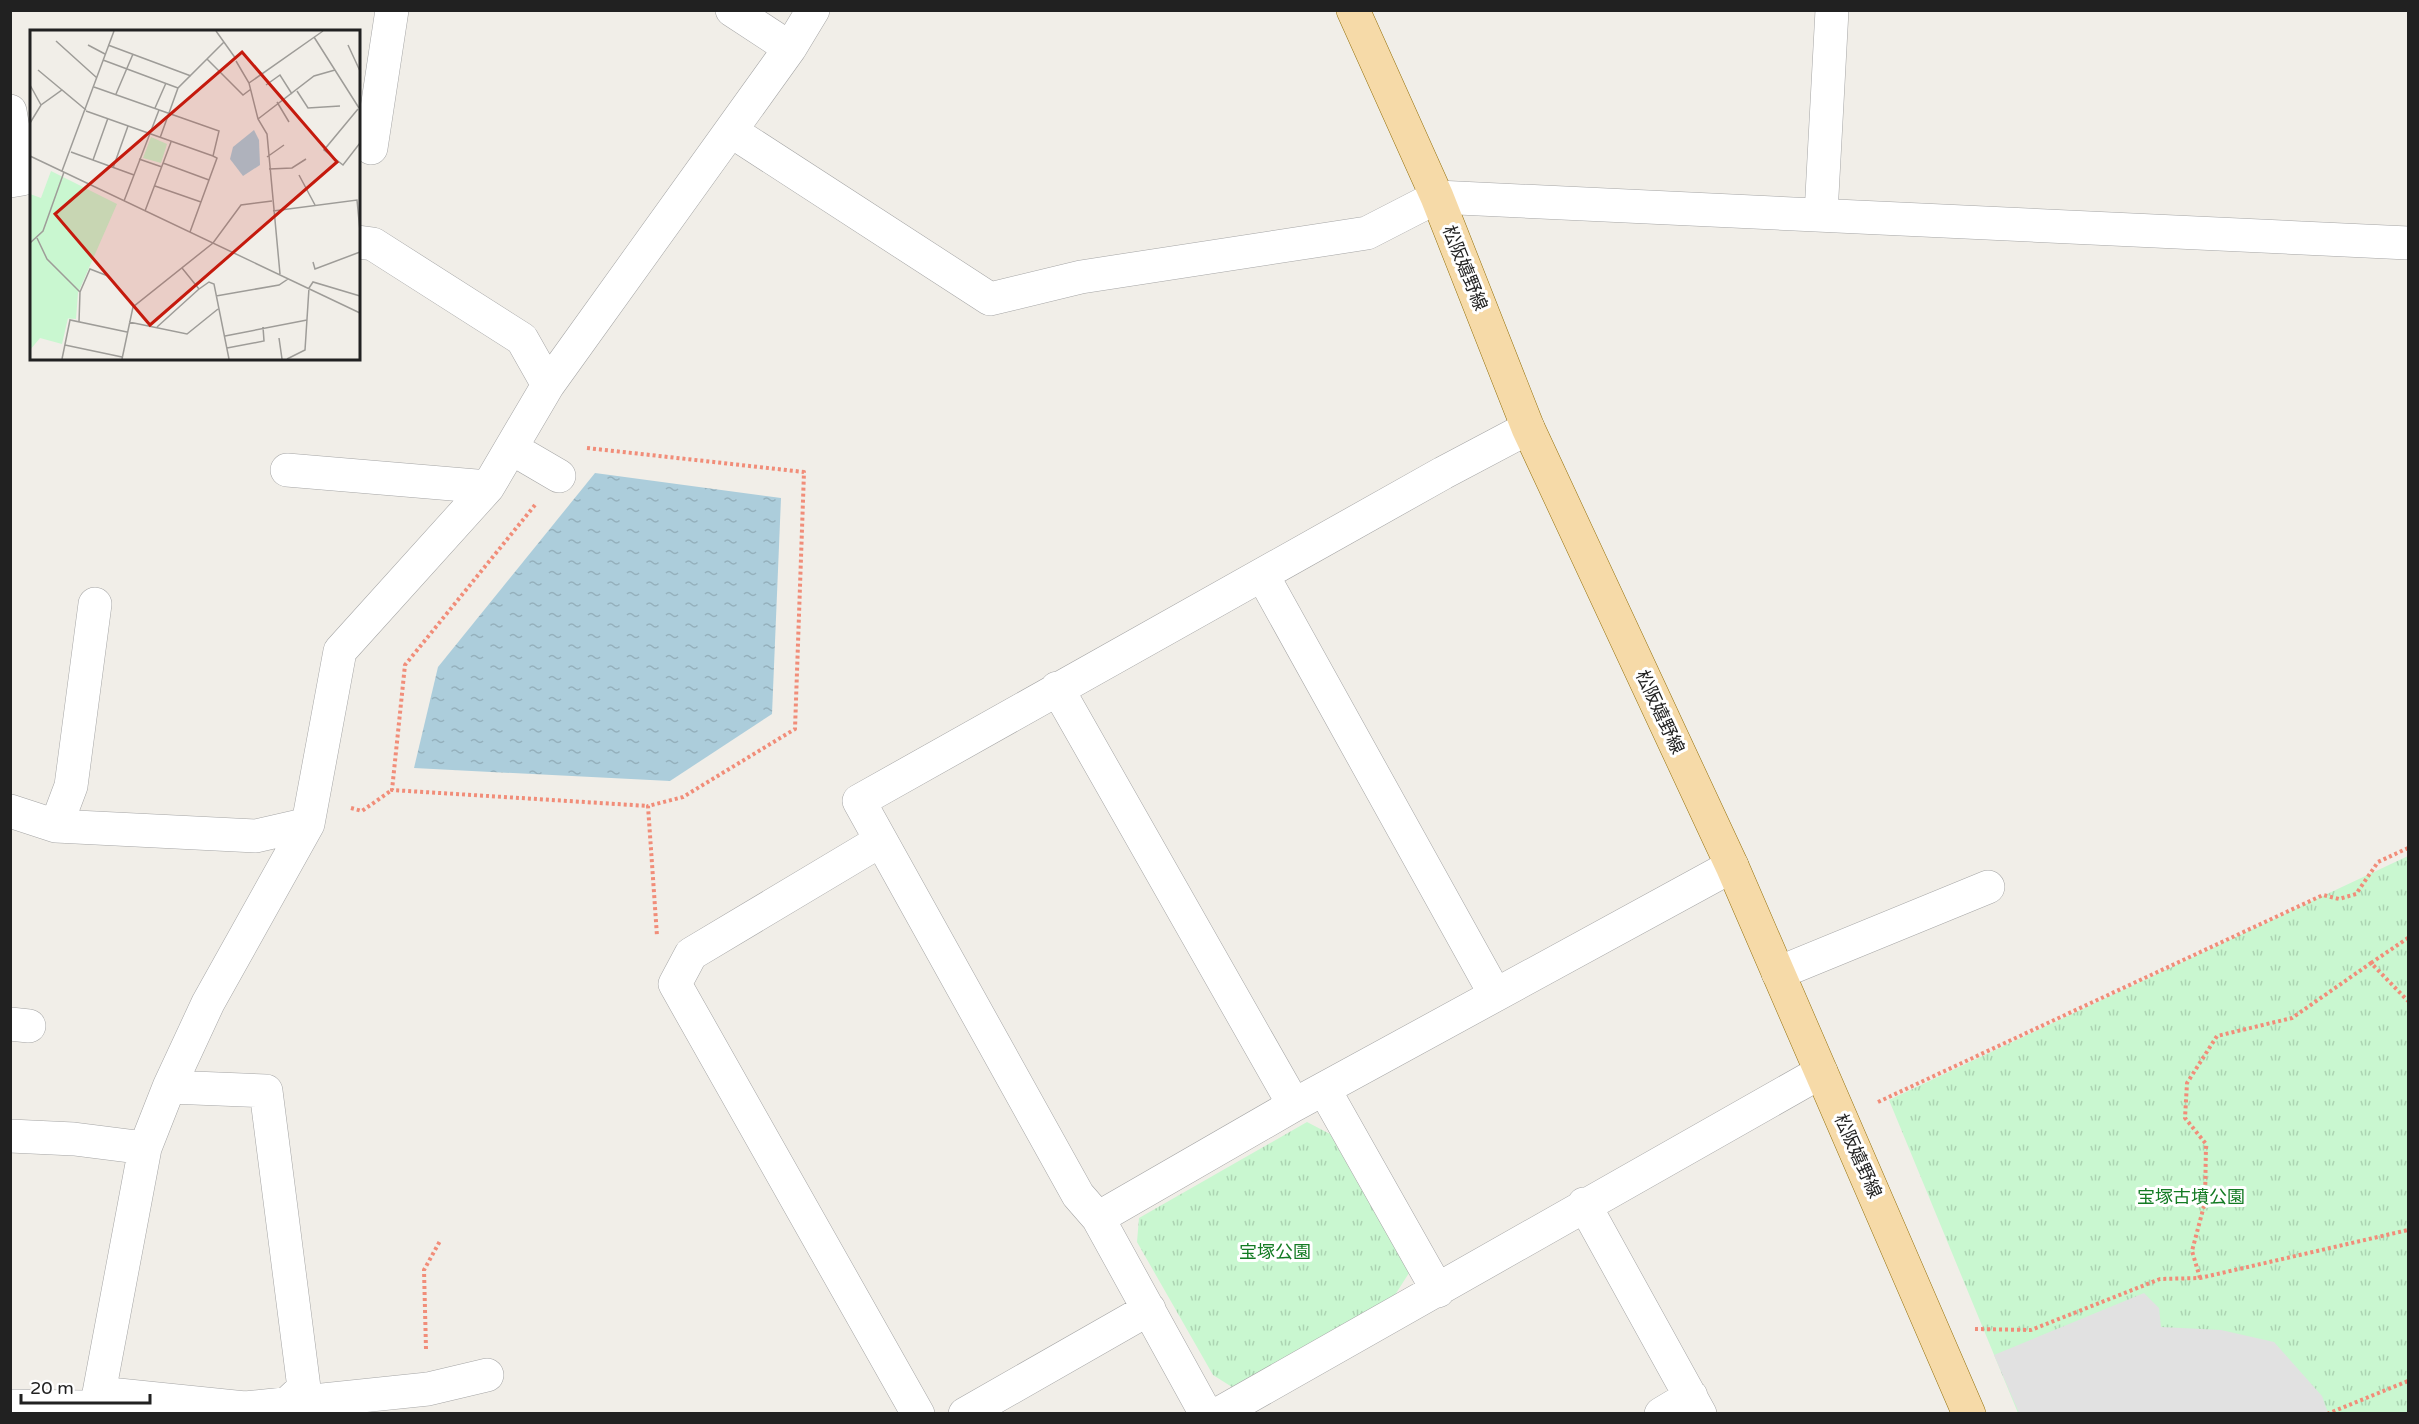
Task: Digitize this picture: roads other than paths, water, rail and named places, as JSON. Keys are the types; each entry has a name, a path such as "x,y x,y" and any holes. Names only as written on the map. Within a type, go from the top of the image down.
{"main road":[{"name":"松阪嬉野線","path":"1353,10 1437,197 1528,428 1732,866 1970,1413"}],"street":[{"path":"371,148 392,10"},
{"path":"732,10 790,48"},
{"path":"89,1405 145,1148 169,1087 208,1003 308,824 340,651 488,487 548,385 790,48 813,10"},
{"path":"1821,214 1832,10"},
{"path":"10,111 22,179 10,181"},
{"path":"731,131 990,299 1081,277 1367,233 1437,197 2409,243"},
{"path":"360,242 373,244 522,339 548,385"},
{"path":"1206,1413 1098,1218 1078,1195 859,801 1057,688 1528,428"},
{"path":"511,448 559,476"},
{"path":"287,470 488,487"},
{"path":"1263,576 1495,994"},
{"path":"56,826 71,786 95,604"},
{"path":"1057,688 1294,1105"},
{"path":"10,811 56,826 256,836 308,824"},
{"path":"880,841 691,954 675,984 918,1413"},
{"path":"1098,1218 1294,1105 1732,866"},
{"path":"1778,973 1988,887"},
{"path":"1218,1413 1438,1291 1584,1204 1821,1072"},
{"path":"169,1087 266,1091 304,1388 289,1408"},
{"path":"1324,1089 1438,1291"},
{"path":"10,1136 74,1138 145,1148"},
{"path":"1584,1204 1696,1405 1661,1413"},
{"path":"965,1413 1149,1309"},
{"path":"10,1406 289,1408 428,1389 487,1375"}],"water":[{"path":"595,473 781,498 772,714 670,781 414,768 438,667"}],"park label":[{"name":"宝塚古墳公園","path":"2191,1197"},
{"name":"宝塚公園","path":"1275,1252"}]}
